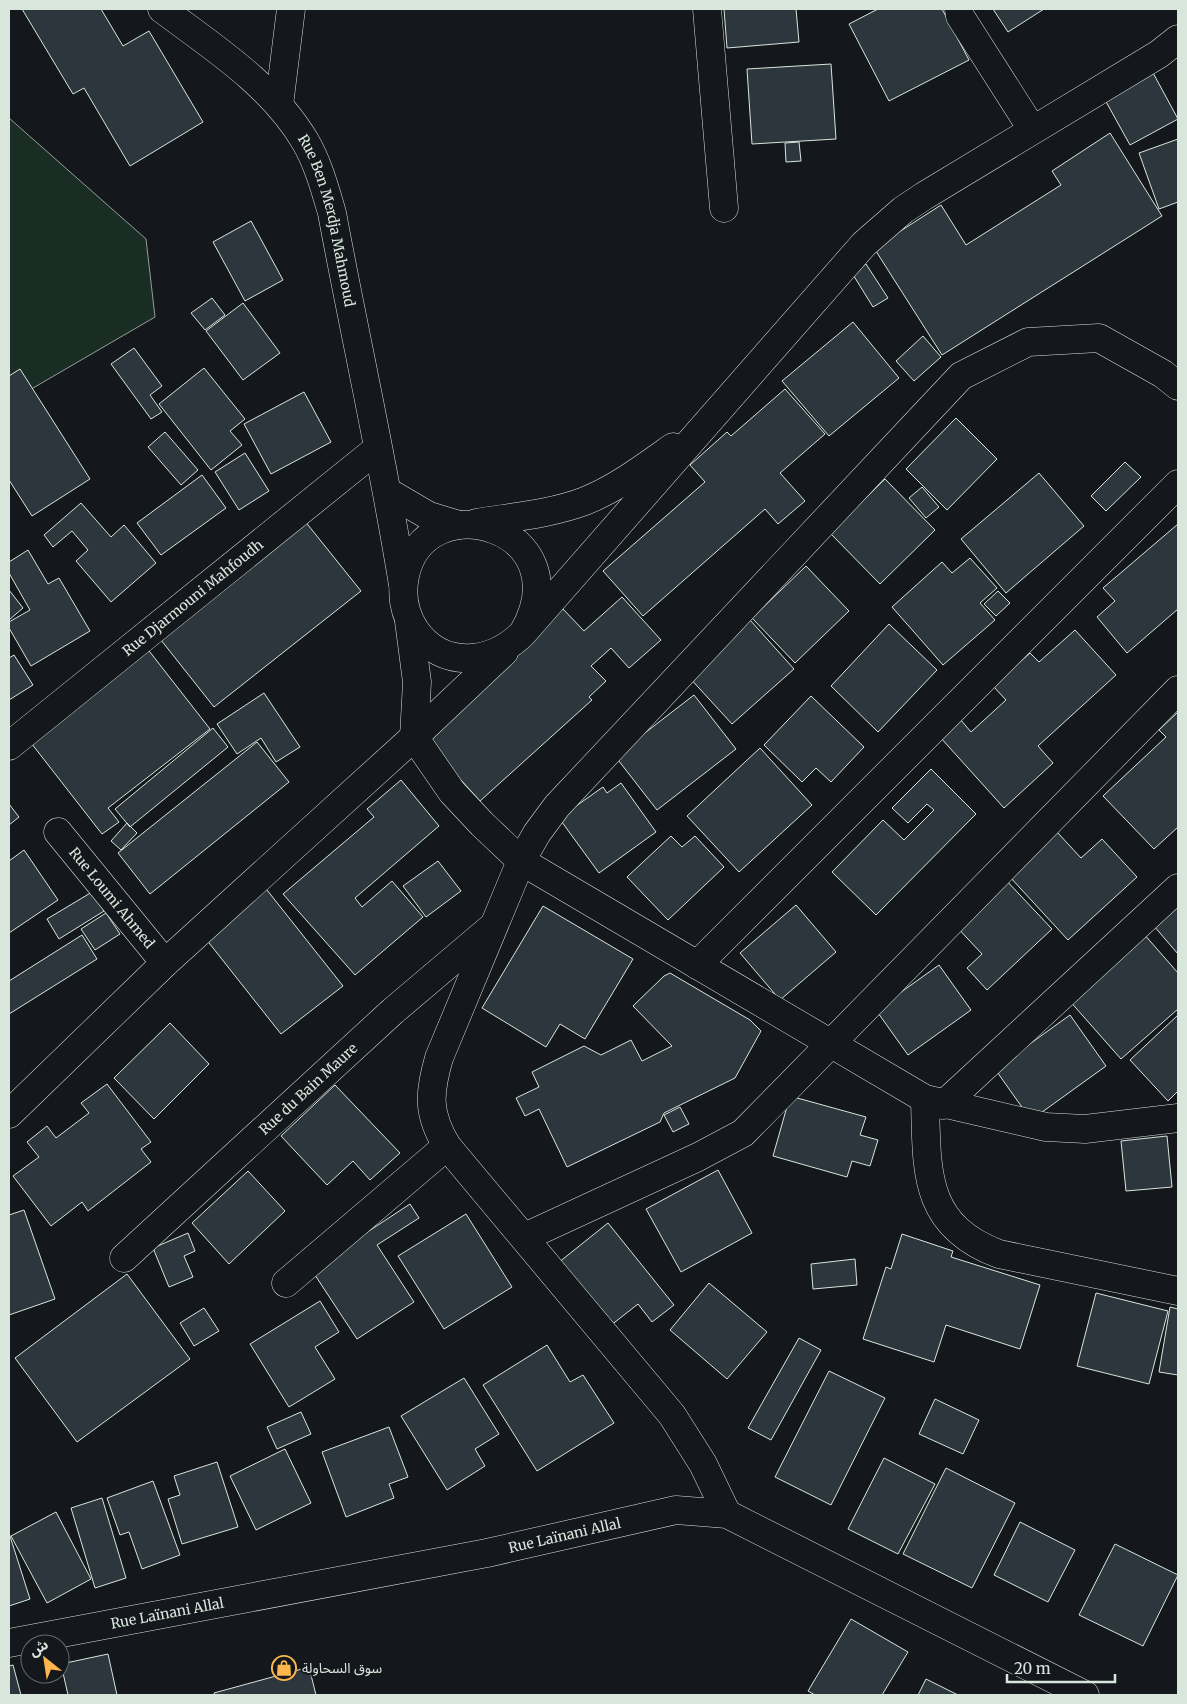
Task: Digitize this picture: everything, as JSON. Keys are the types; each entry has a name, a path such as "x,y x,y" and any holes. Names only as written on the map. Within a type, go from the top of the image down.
{"street":[{"name":"Rue Ben Merdja Mahmoud","path":"162,9 252,76 279,104 306,142 320,175 332,213 377,449 388,492 403,585"},
{"path":"279,104 291,9"},
{"path":"708,9 724,208"},
{"path":"959,9 960,16 1032,129"},
{"path":"9,1114 165,963 414,738 518,638 864,244 882,227 924,196 1159,54 1178,39"},
{"path":"727,1514 703,1464 672,1415 447,1146 436,1129 431,1108 432,1082 439,1058 496,924 520,860 557,806 961,376 1028,342 1099,338 1164,374 1178,386"},
{"path":"709,422 630,477 584,501 564,507 466,524 432,536 421,546 412,557 403,585 404,603 409,620 417,682 414,738 452,792 520,860 829,1044 934,1102 1046,1127 1084,1129 1178,1118"},
{"name":"Rue Djarmouni Mahfoudh","path":"9,746 377,449"},
{"path":"697,965 1178,484"},
{"path":"388,492 429,516 491,527 507,535 522,547 532,563 537,580 537,599 533,616 518,638 495,654 482,657 455,657 436,650 425,641 409,620"},
{"path":"525,1237 698,1157 742,1133 1178,690"},
{"name":"Rue Loumi Ahmed","path":"58,832 165,963"},
{"path":"1178,888 934,1102 927,1169 937,1203 954,1228 976,1246 999,1254 1178,1291"},
{"name":"Rue du Bain Maure","path":"124,1258 393,1011 496,924"},
{"path":"286,1283 447,1146"},
{"name":"Rue Laïnani Allal","path":"9,1644 487,1552 676,1510 727,1514 1085,1695"}],"green space":[{"path":"9,118 146,239 155,317 9,402"}],"building":[{"path":"22,9 101,9 123,46 149,31 203,122 130,166 84,88 73,94"},
{"path":"724,9 796,9 799,42 727,48"},
{"path":"878,9 942,9 969,60 889,101 849,24"},
{"path":"993,9 1044,9 1008,32"},
{"path":"831,64 836,139 752,144 747,69"},
{"path":"1152,71 1178,119 1130,145 1104,98"},
{"path":"1110,133 1162,216 942,355 874,248 941,205 966,245 1061,185 1052,171"},
{"path":"1178,139 1178,202 1159,209 1139,153"},
{"path":"799,142 801,161 786,162 785,143"},
{"path":"251,221 283,280 245,301 213,242"},
{"path":"866,264 888,298 873,307 852,273"},
{"path":"212,298 225,315 205,330 191,313"},
{"path":"243,303 280,353 243,380 206,331"},
{"path":"853,322 899,378 829,436 782,381"},
{"path":"923,336 941,357 914,381 896,361"},
{"path":"134,348 162,386 150,395 162,412 151,419 111,364"},
{"path":"204,368 245,419 230,431 242,445 211,470 159,404"},
{"path":"20,369 90,479 32,516 9,480 9,376"},
{"path":"785,389 825,434 780,473 805,501 778,524 765,509 643,616 603,571 705,482 690,465 727,432 731,436"},
{"path":"304,392 331,442 271,474 244,424"},
{"path":"956,418 997,459 947,510 906,469"},
{"path":"165,432 198,470 181,485 148,447"},
{"path":"245,453 269,491 239,510 215,472"},
{"path":"1125,462 1141,477 1106,511 1091,496"},
{"path":"1039,473 1084,526 1006,593 961,539"},
{"path":"202,475 226,508 161,555 137,523"},
{"path":"885,479 935,530 880,584 830,533"},
{"path":"922,487 939,507 926,518 909,498"},
{"path":"81,503 111,537 124,525 156,563 111,602 76,561 88,550 72,531 53,547 44,535"},
{"path":"304,520 361,591 214,707 157,635"},
{"path":"1178,524 1178,609 1127,653 1097,617 1115,601 1103,588"},
{"path":"28,550 48,584 59,578 90,631 31,666 9,628 9,622 30,610 9,573 9,562"},
{"path":"970,558 997,588 980,603 995,620 943,665 892,607 942,562 952,573"},
{"path":"806,566 849,611 795,663 752,618"},
{"path":"9,590 23,608 9,620"},
{"path":"998,591 1010,603 996,616 984,604"},
{"path":"622,597 661,640 629,668 611,648 591,666 606,681 589,697 592,700 480,801 422,737 563,609 584,631"},
{"path":"750,620 794,669 732,724 688,676"},
{"path":"889,624 937,670 878,732 831,686"},
{"path":"1075,630 1116,675 1038,746 1053,763 1004,808 940,737 960,719 971,732 1006,700 993,686 1030,653 1039,662"},
{"path":"146,647 210,729 108,808 119,822 102,834 28,739"},
{"path":"14,655 33,685 9,700 9,658"},
{"path":"264,693 300,747 276,762 261,738 237,754 217,724"},
{"path":"694,695 736,749 657,810 615,756"},
{"path":"811,696 864,747 831,782 816,768 802,782 764,745"},
{"path":"1178,712 1178,827 1154,849 1103,796 1166,737 1159,730"},
{"path":"213,728 228,747 130,827 115,809"},
{"path":"257,742 289,782 150,894 118,853"},
{"path":"760,748 812,805 739,872 687,816"},
{"path":"931,769 976,814 876,915 832,872 883,820 904,840 934,810 927,804 908,823 892,808"},
{"path":"401,780 439,826 355,898 362,907 392,881 423,917 355,975 283,894 374,817 367,809"},
{"path":"621,783 656,832 599,873 559,818 603,787 607,793"},
{"path":"9,804 19,817 9,825"},
{"path":"127,823 137,833 121,850 111,841"},
{"path":"1057,832 1081,858 1102,839 1137,877 1068,940 1009,876"},
{"path":"671,836 682,847 695,836 724,867 668,920 627,877"},
{"path":"24,850 58,900 9,933 9,861"},
{"path":"438,861 461,891 426,917 403,886"},
{"path":"1003,877 1052,929 987,990 967,968 982,954 953,923"},
{"path":"263,885 343,986 281,1034 202,934"},
{"path":"92,892 104,911 59,939 47,919"},
{"path":"1178,904 1178,954 1154,926"},
{"path":"796,905 836,952 780,1000 740,953"},
{"path":"543,906 633,959 585,1039 560,1024 546,1047 482,1008"},
{"path":"106,913 120,934 95,950 81,929"},
{"path":"1143,933 1178,973 1178,1009 1121,1059 1068,999"},
{"path":"82,935 97,959 9,1014 9,981"},
{"path":"939,965 971,1010 908,1055 876,1010"},
{"path":"670,973 750,1020 761,1031 735,1078 664,1113 660,1122 567,1167 539,1109 525,1116 516,1098 539,1087 532,1072 584,1046 601,1055 631,1040 642,1061 672,1046 633,1006 664,976"},
{"path":"1070,1015 1106,1066 1031,1120 995,1069"},
{"path":"1178,1015 1178,1091 1168,1101 1130,1060"},
{"path":"170,1023 209,1064 154,1119 114,1078"},
{"path":"107,1084 151,1142 141,1149 151,1162 88,1211 82,1202 51,1226 13,1176 39,1157 27,1142 47,1126 56,1138 89,1113 81,1103"},
{"path":"335,1085 400,1153 370,1180 353,1161 327,1185 281,1136"},
{"path":"790,1096 866,1117 860,1135 878,1140 870,1166 852,1161 847,1177 773,1156"},
{"path":"680,1107 689,1124 673,1132 664,1115"},
{"path":"1167,1136 1172,1187 1126,1191 1121,1141"},
{"path":"718,1170 752,1233 681,1272 646,1209"},
{"path":"248,1171 285,1211 229,1264 192,1223"},
{"path":"410,1204 419,1218 377,1245 414,1302 357,1339 311,1269"},
{"path":"24,1210 55,1299 9,1315 9,1215"},
{"path":"466,1214 512,1287 444,1329 398,1256"},
{"path":"608,1223 674,1305 652,1322 638,1304 610,1326 558,1263"},
{"path":"188,1233 195,1251 184,1256 193,1277 169,1287 153,1248"},
{"path":"902,1234 953,1251 951,1257 1040,1285 1020,1349 946,1325 934,1362 863,1339 886,1267 891,1269"},
{"path":"855,1259 857,1285 813,1289 811,1264"},
{"path":"127,1274 190,1359 77,1442 15,1358"},
{"path":"709,1283 767,1332 727,1379 670,1330"},
{"path":"1096,1293 1168,1311 1149,1384 1077,1366"},
{"path":"320,1301 339,1332 315,1347 335,1379 289,1407 250,1344"},
{"path":"1170,1307 1178,1309 1178,1375 1159,1372"},
{"path":"204,1308 219,1331 194,1346 180,1323"},
{"path":"799,1338 821,1350 771,1440 748,1428"},
{"path":"547,1345 570,1382 583,1375 614,1423 537,1471 483,1385"},
{"path":"829,1371 885,1398 831,1505 775,1477"},
{"path":"464,1378 499,1434 475,1449 485,1466 447,1490 401,1416"},
{"path":"935,1399 979,1420 963,1454 919,1434"},
{"path":"301,1412 311,1434 277,1449 267,1427"},
{"path":"389,1427 408,1477 389,1484 394,1498 346,1517 322,1452"},
{"path":"285,1449 311,1503 256,1530 230,1476"},
{"path":"884,1458 935,1484 898,1554 848,1529"},
{"path":"217,1462 238,1527 182,1544 168,1499 180,1495 174,1476"},
{"path":"946,1468 1015,1503 972,1588 903,1554"},
{"path":"153,1481 180,1555 142,1569 129,1532 120,1535 107,1498"},
{"path":"102,1498 126,1578 95,1588 71,1508"},
{"path":"56,1512 91,1579 47,1603 11,1536"},
{"path":"1020,1522 1075,1550 1048,1602 994,1575"},
{"path":"9,1533 30,1599 9,1606"},
{"path":"1115,1544 1178,1575 1143,1646 1079,1615"},
{"path":"851,1619 908,1652 882,1695 815,1695 808,1691"},
{"path":"108,1654 117,1695 68,1695 66,1684 70,1684 70,1662"},
{"path":"13,1665 21,1695 9,1695 9,1666"},
{"path":"309,1667 316,1695 215,1695 214,1693"},
{"path":"926,1679 958,1695 918,1695"}],"place":[{"name":"سوق السحاولة","path":"284,1668"}]}
